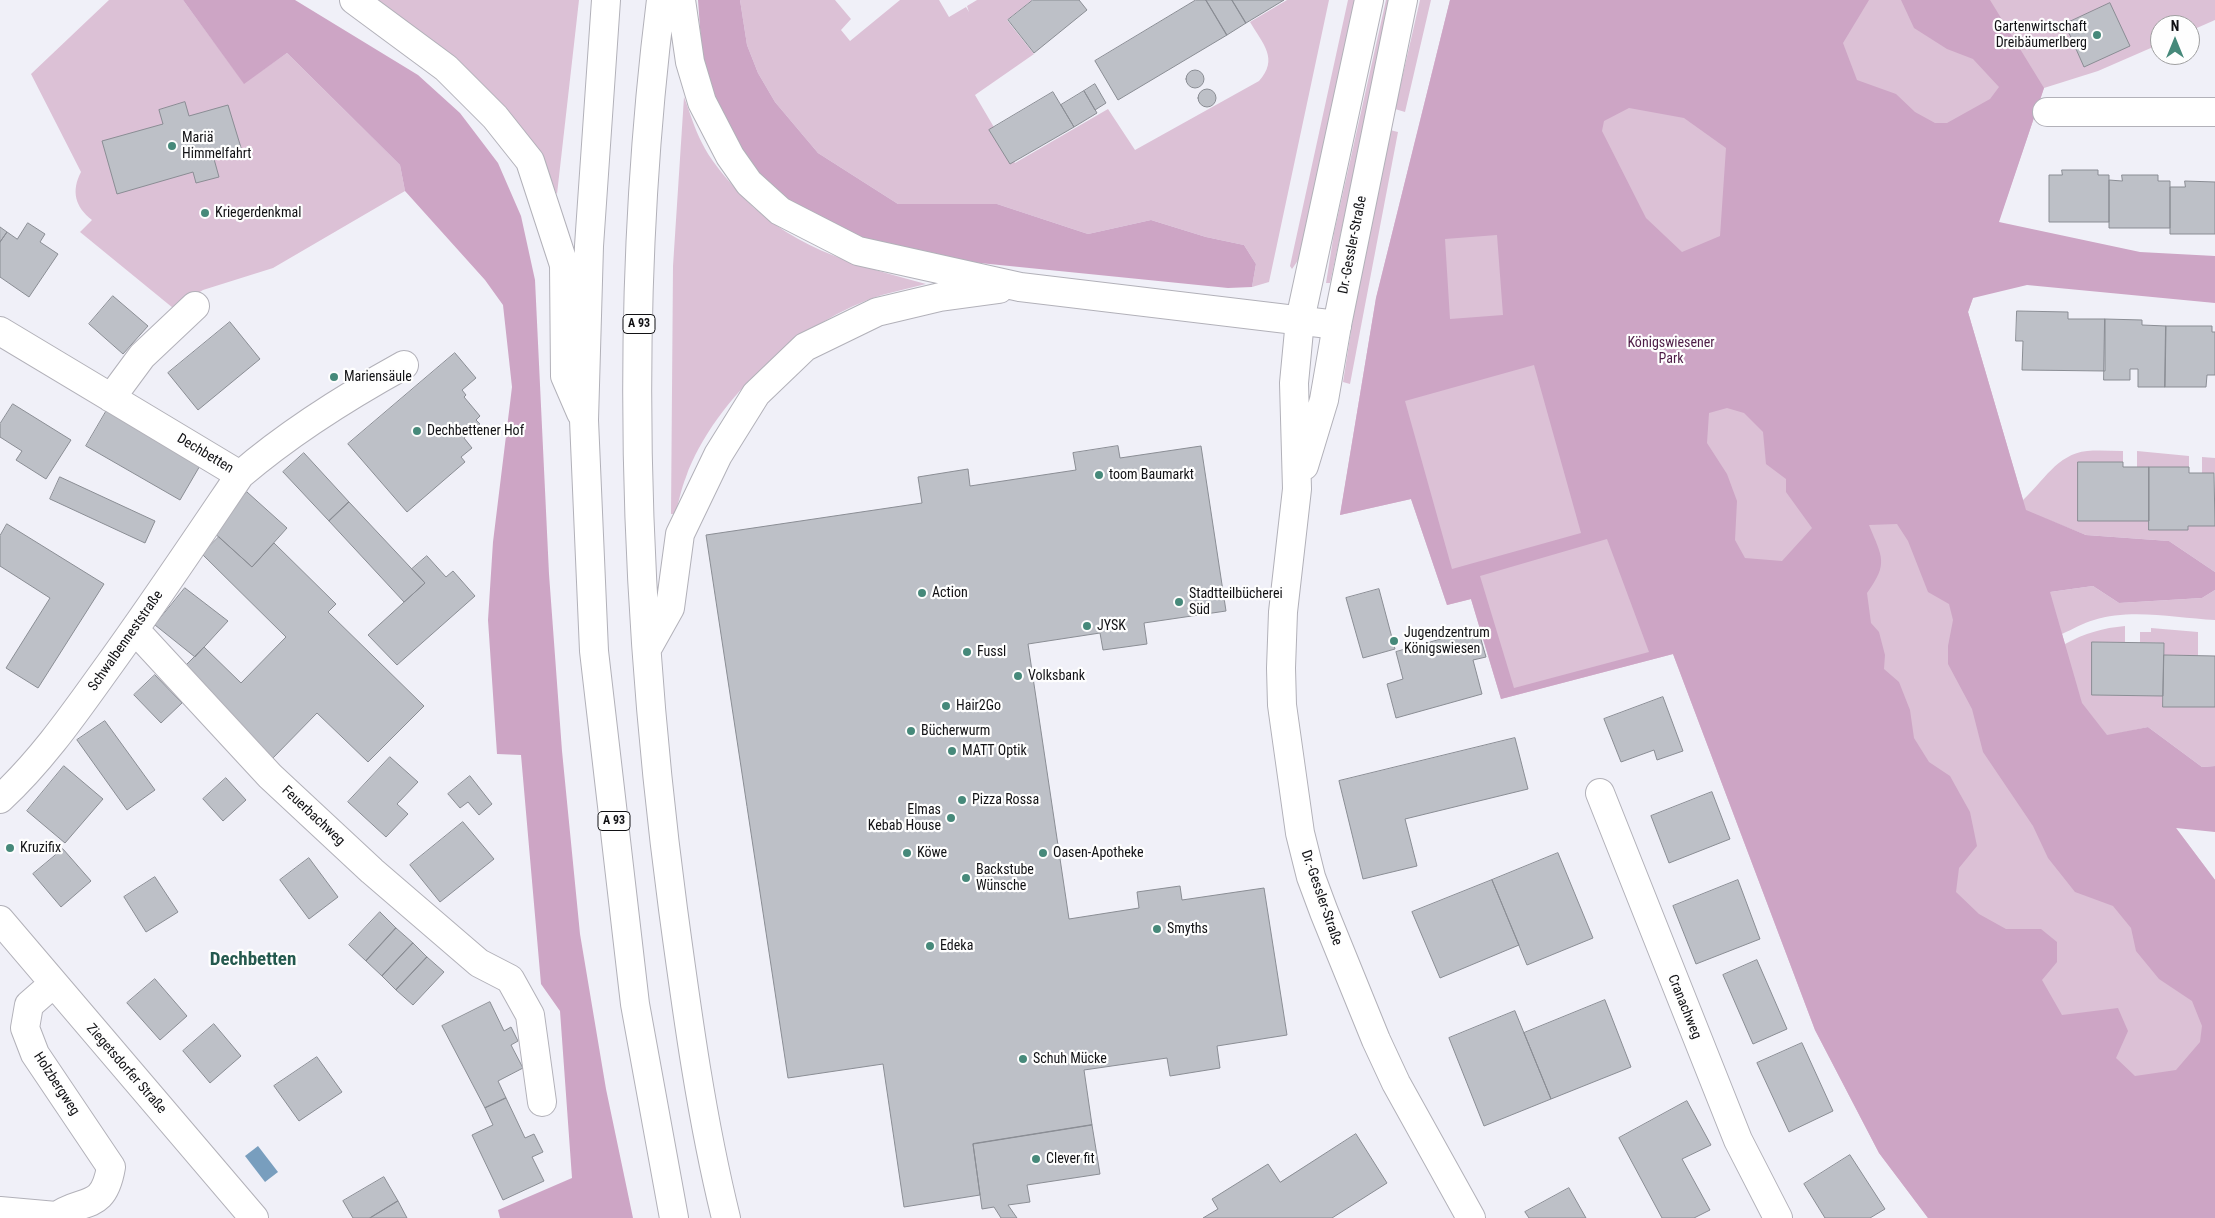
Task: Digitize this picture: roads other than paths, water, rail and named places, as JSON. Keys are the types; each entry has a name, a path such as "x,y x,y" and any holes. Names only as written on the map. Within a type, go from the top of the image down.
{"main road":[{"path":"354,0 446,68 495,117 530,161 564,265 565,376 584,420"},
{"name":"A 93","path":"606,0 589,246 584,420 594,651 635,1004 674,1218"},
{"name":"A 93","path":"661,0 654,52 642,196 636,392 647,649 658,799 683,983 726,1218"},
{"path":"681,0 690,62 702,102 730,156 749,183 780,211 858,251 1020,287 1337,325"},
{"name":"Dr.-Gessler-Straße","path":"1370,0 1300,320 1294,383 1297,489 1283,612 1282,705 1300,833 1311,877 1376,1040 1396,1083 1471,1218"},
{"name":"Dr.-Gessler-Straße","path":"1297,489 1324,400 1337,325 1403,0"},
{"path":"2047,112 2215,112"},
{"path":"647,649 670,608 680,534 718,455 756,394 805,347 877,312 940,297 1020,287"},
{"path":"111,398 142,356 194,306"},
{"name":"Dechbetten","path":"0,331 240,475 273,447 354,393 404,365"},
{"name":"Schwalbenneststraße","path":"0,799 33,764 135,630 240,475"},
{"name":"Feuerbachweg","path":"135,630 270,776 372,871 479,963 510,979 530,1015 542,1102"},
{"name":"Cranachweg","path":"1600,793 1734,1131 1778,1218"},
{"name":"Ziegetsdorfer Straße","path":"0,920 254,1218"},
{"name":"Holzbergweg","path":"53,984 29,1005 25,1028 35,1054 111,1167 108,1186 97,1200 55,1217"},
{"path":"0,1211 55,1217"}],"water":[{"path":"258,1146 278,1172 265,1182 245,1156"}],"place":[{"name":"Gartenwirtschaft Dreibäumerlberg","path":"2097,35"},
{"name":"Mariä Himmelfahrt","path":"172,146"},
{"name":"Kriegerdenkmal","path":"205,213"},
{"name":"Mariensäule","path":"334,377"},
{"name":"Dechbettener Hof","path":"417,431"},
{"name":"toom Baumarkt","path":"1099,475"},
{"name":"Action","path":"922,593"},
{"name":"Stadtteilbücherei Süd","path":"1179,602"},
{"name":"JYSK","path":"1087,626"},
{"name":"Jugendzentrum Königswiesen","path":"1394,641"},
{"name":"Fussl","path":"967,652"},
{"name":"Volksbank","path":"1018,676"},
{"name":"Hair2Go","path":"946,706"},
{"name":"Bücherwurm","path":"911,731"},
{"name":"MATT Optik","path":"952,751"},
{"name":"Pizza Rossa","path":"962,800"},
{"name":"Elmas Kebab House","path":"951,818"},
{"name":"Kruzifix","path":"10,848"},
{"name":"Köwe","path":"907,853"},
{"name":"Oasen-Apotheke","path":"1043,853"},
{"name":"Backstube Wünsche","path":"966,878"},
{"name":"Smyths","path":"1157,929"},
{"name":"Edeka","path":"930,946"},
{"name":"Schuh Mücke","path":"1023,1059"},
{"name":"Clever fit","path":"1036,1159"}],"district":[{"name":"Dechbetten","path":"253,960"}],"park label":[{"name":"Königswiesener Park","path":"1671,352"}]}
